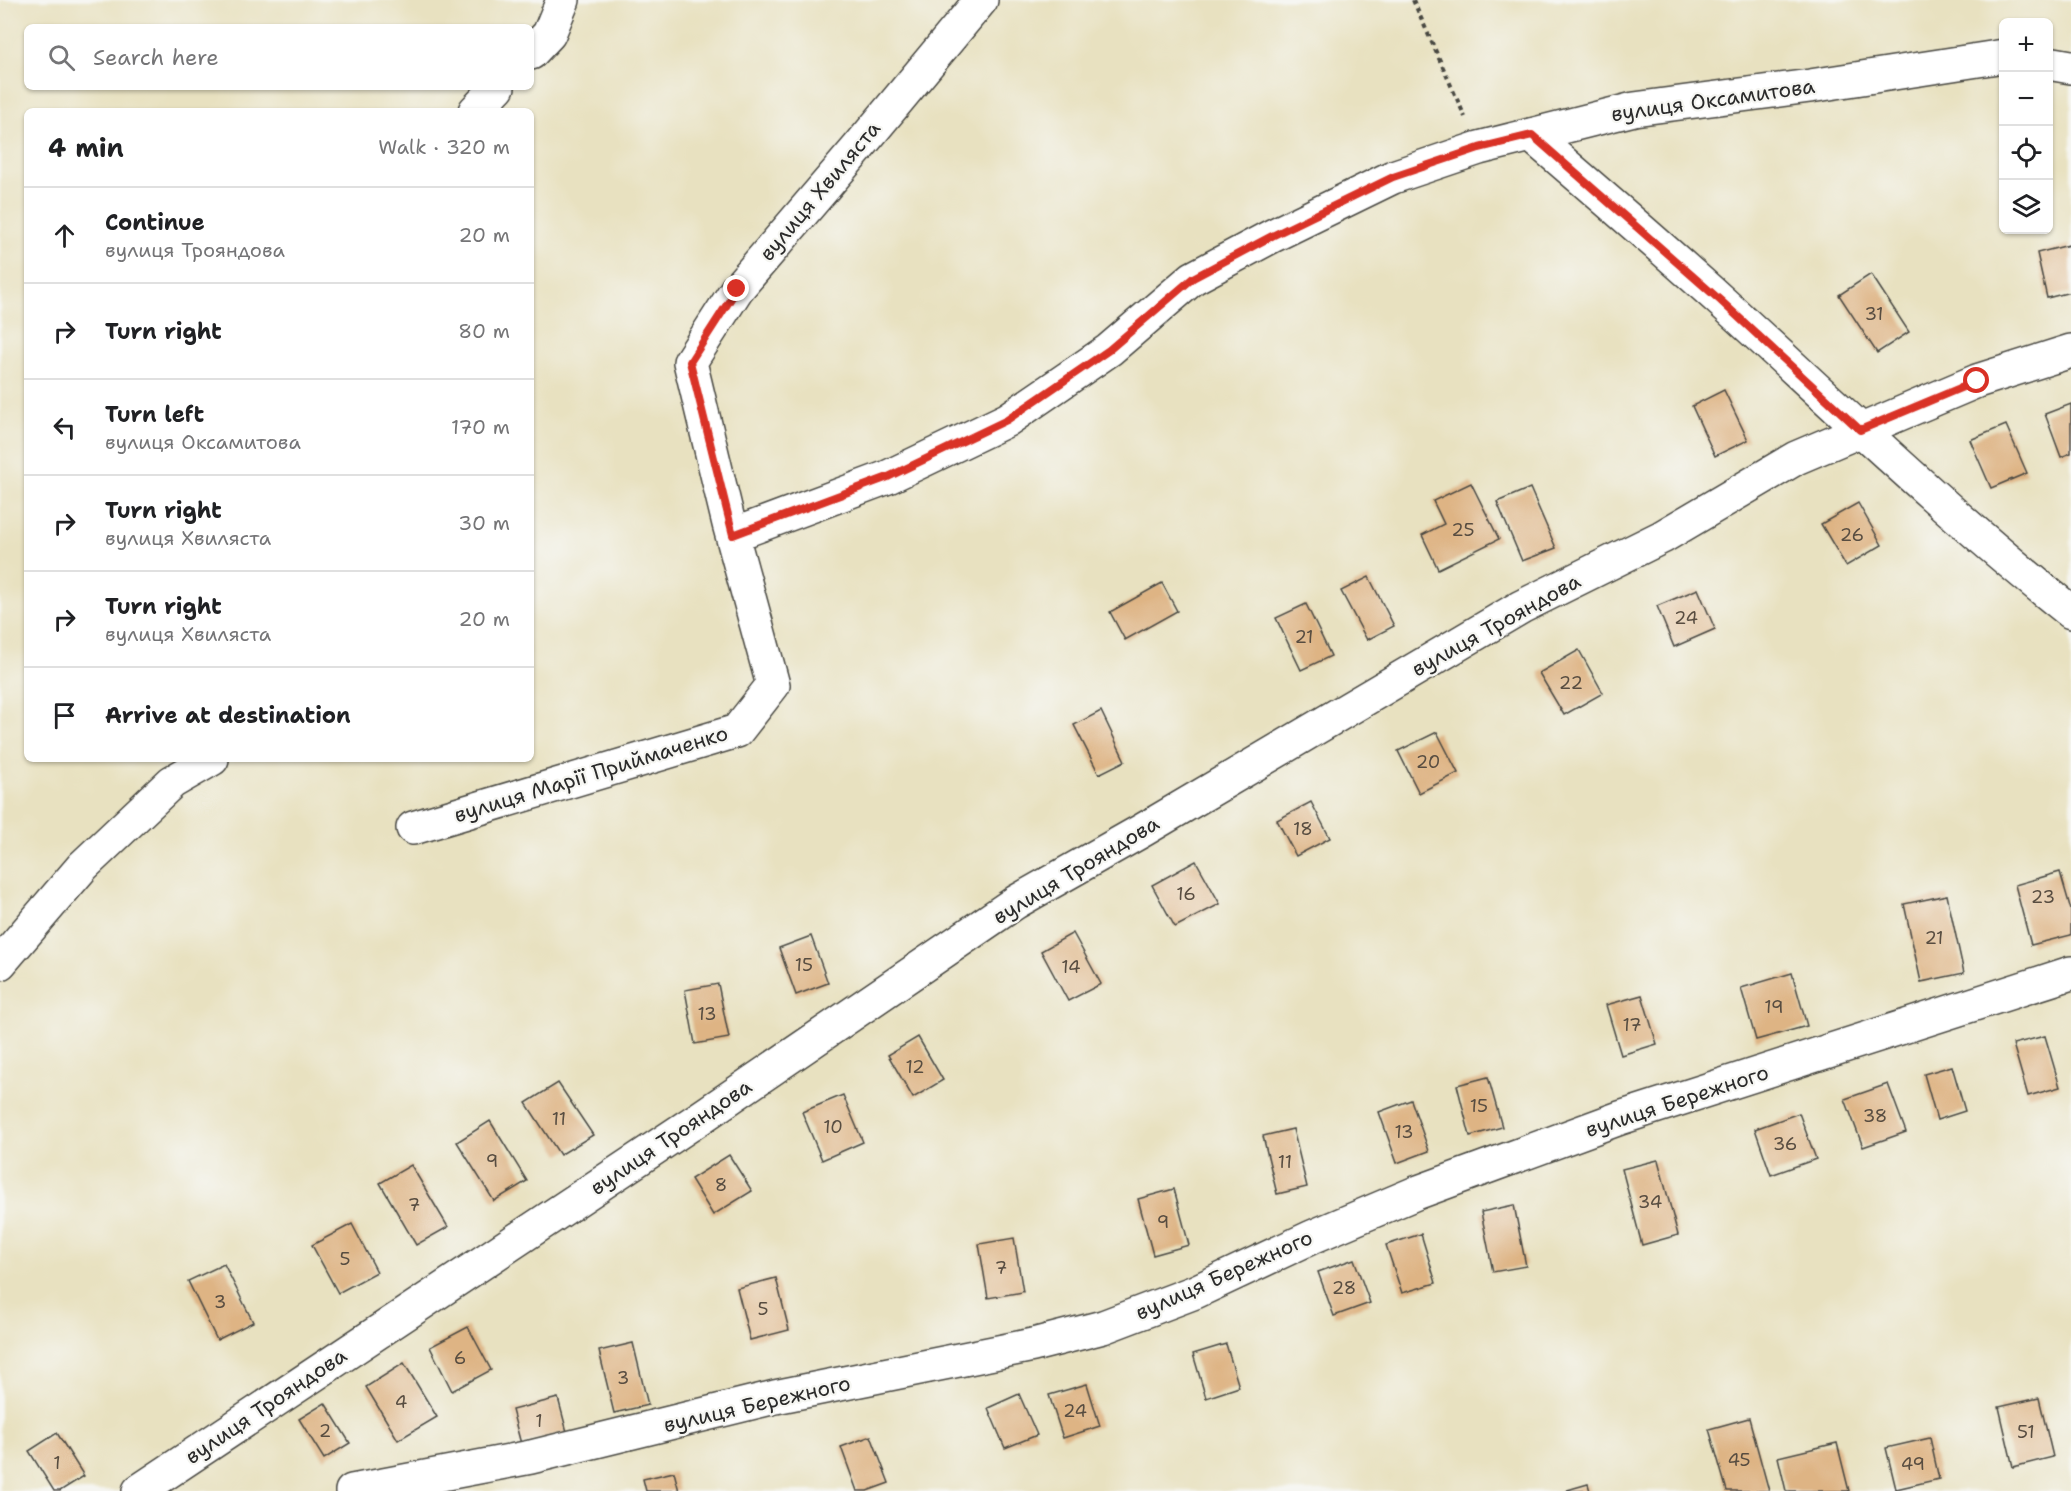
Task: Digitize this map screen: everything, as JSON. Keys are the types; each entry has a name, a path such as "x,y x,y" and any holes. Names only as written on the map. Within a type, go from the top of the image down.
{"street":[{"path":"534,50 549,34 563,0"},
{"name":"вулиця Хвиляста","path":"733,535 690,362 737,289 981,0"},
{"name":"вулиця Оксамитова","path":"733,535 888,477 1007,420 1109,350 1193,278 1272,236 1393,177 1479,148 1634,109 1810,86 1999,57"},
{"path":"2053,64 2071,67"},
{"path":"478,108 495,90"},
{"path":"1532,135 1721,301 1860,430 2017,570 2071,612"},
{"name":"вулиця Трояндова","path":"139,1491 690,1124 1016,902 1143,830 1521,607 1662,537 1796,458 1977,381 2071,351"},
{"name":"вулиця Марії Приймаченко","path":"413,828 737,731 773,685 733,535"},
{"path":"0,963 83,866 177,770 202,762"},
{"name":"вулиця Бережного","path":"352,1491 531,1457 775,1397 1033,1345 1103,1327 1195,1292 1312,1237 1426,1189 1620,1118 2071,974"}],"path":[{"path":"1413,0 1479,148"}],"building":[{"path":"2069,245 2071,292 2047,298 2037,253"},
{"path":"1871,274 1909,332 1877,353 1839,295"},
{"path":"1724,390 1748,440 1715,456 1692,406"},
{"path":"2071,404 2071,453 2061,457 2045,414"},
{"path":"2006,425 2027,473 1991,488 1970,440"},
{"path":"1471,483 1499,539 1438,569 1422,535 1444,524 1433,501"},
{"path":"1530,488 1556,548 1522,561 1497,502"},
{"path":"1858,503 1882,545 1846,566 1821,524"},
{"path":"1369,577 1394,626 1367,640 1341,591"},
{"path":"1162,583 1177,611 1125,640 1110,612"},
{"path":"1698,589 1715,629 1674,647 1657,606"},
{"path":"1306,604 1331,656 1301,670 1276,618"},
{"path":"1579,650 1603,693 1564,715 1539,673"},
{"path":"1101,711 1125,761 1099,774 1074,725"},
{"path":"1437,732 1458,773 1419,793 1398,751"},
{"path":"1311,802 1330,838 1296,856 1277,820"},
{"path":"1196,861 1220,904 1175,927 1152,885"},
{"path":"2060,872 2071,910 2071,935 2031,945 2015,885"},
{"path":"1947,895 1964,973 1921,982 1904,904"},
{"path":"1073,933 1101,984 1068,1001 1041,951"},
{"path":"811,936 828,983 796,995 779,948"},
{"path":"1792,973 1807,1026 1756,1040 1741,988"},
{"path":"718,984 729,1038 695,1044 685,990"},
{"path":"1642,995 1657,1044 1621,1055 1606,1005"},
{"path":"2045,1036 2060,1087 2028,1096 2013,1044"},
{"path":"918,1037 943,1080 913,1098 888,1055"},
{"path":"1952,1066 1965,1111 1937,1120 1924,1074"},
{"path":"1488,1077 1502,1127 1470,1136 1457,1085"},
{"path":"558,1083 593,1135 560,1155 526,1103"},
{"path":"1888,1084 1906,1132 1863,1147 1845,1099"},
{"path":"843,1095 863,1142 822,1160 802,1112"},
{"path":"1411,1100 1429,1151 1397,1163 1379,1112"},
{"path":"1799,1113 1816,1159 1771,1175 1755,1129"},
{"path":"490,1121 527,1181 494,1201 457,1142"},
{"path":"1293,1129 1307,1187 1277,1194 1263,1136"},
{"path":"729,1155 752,1191 713,1215 691,1179"},
{"path":"1658,1160 1678,1235 1642,1245 1622,1169"},
{"path":"411,1165 448,1227 416,1245 380,1183"},
{"path":"1174,1189 1189,1245 1153,1255 1138,1199"},
{"path":"1514,1205 1526,1266 1493,1272 1481,1212"},
{"path":"352,1224 377,1272 338,1293 312,1245"},
{"path":"1421,1234 1436,1283 1402,1293 1386,1245"},
{"path":"1014,1238 1023,1292 988,1298 979,1244"},
{"path":"1354,1259 1370,1303 1334,1316 1318,1272"},
{"path":"224,1264 253,1322 217,1340 188,1281"},
{"path":"776,1278 789,1330 750,1340 737,1288"},
{"path":"468,1327 491,1370 452,1391 430,1347"},
{"path":"633,1343 648,1405 614,1413 599,1351"},
{"path":"1226,1344 1239,1387 1206,1398 1193,1354"},
{"path":"404,1363 437,1417 398,1440 366,1387"},
{"path":"1087,1384 1100,1426 1063,1438 1049,1395"},
{"path":"1019,1394 1037,1435 1005,1448 988,1408"},
{"path":"558,1398 567,1432 521,1444 512,1410"},
{"path":"2039,1398 2053,1457 2013,1467 1999,1407"},
{"path":"325,1403 350,1443 324,1459 299,1419"},
{"path":"1749,1418 1769,1491 1727,1491 1709,1429"},
{"path":"57,1433 84,1476 60,1491 54,1491 29,1451"},
{"path":"871,1436 889,1483 867,1491 857,1491 841,1447"},
{"path":"1930,1438 1939,1479 1896,1489 1886,1448"},
{"path":"1837,1443 1849,1491 1786,1491 1778,1457"},
{"path":"674,1472 679,1491 646,1491 643,1479"},
{"path":"1588,1484 1590,1491 1567,1491 1567,1490"}],"route":[{"path":"737,289 690,362 733,535 888,477 1007,420 1109,350 1193,278 1272,236 1393,177 1479,148 1532,135 1721,301 1860,430 1977,381"}]}
